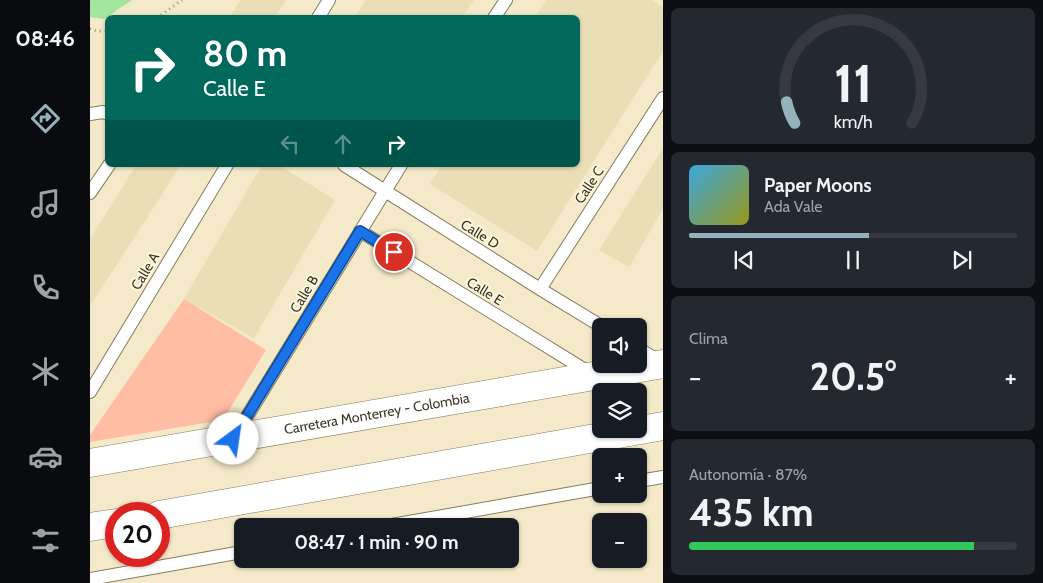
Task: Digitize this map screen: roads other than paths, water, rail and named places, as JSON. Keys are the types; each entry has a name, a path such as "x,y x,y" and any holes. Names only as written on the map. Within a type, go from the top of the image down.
{"main road":[{"name":"Carretera Monterrey - Colombia","path":"90,463 663,364"},
{"path":"170,513 663,426"},
{"path":"90,527 105,525"}],"lane":[{"path":"320,15 329,0"},
{"path":"496,15 506,0"},
{"name":"Calle C","path":"540,289 663,98"},
{"path":"90,114 105,112"},
{"path":"90,193 108,167"},
{"name":"Calle A","path":"90,392 226,167"},
{"name":"Calle D","path":"347,167 592,321"},
{"name":"Calle B","path":"233,439 400,167"},
{"name":"Calle E","path":"360,231 595,376"},
{"path":"647,354 663,364"},
{"path":"647,480 663,477"},
{"path":"431,518 592,490"},
{"path":"90,579 234,553"}]}
